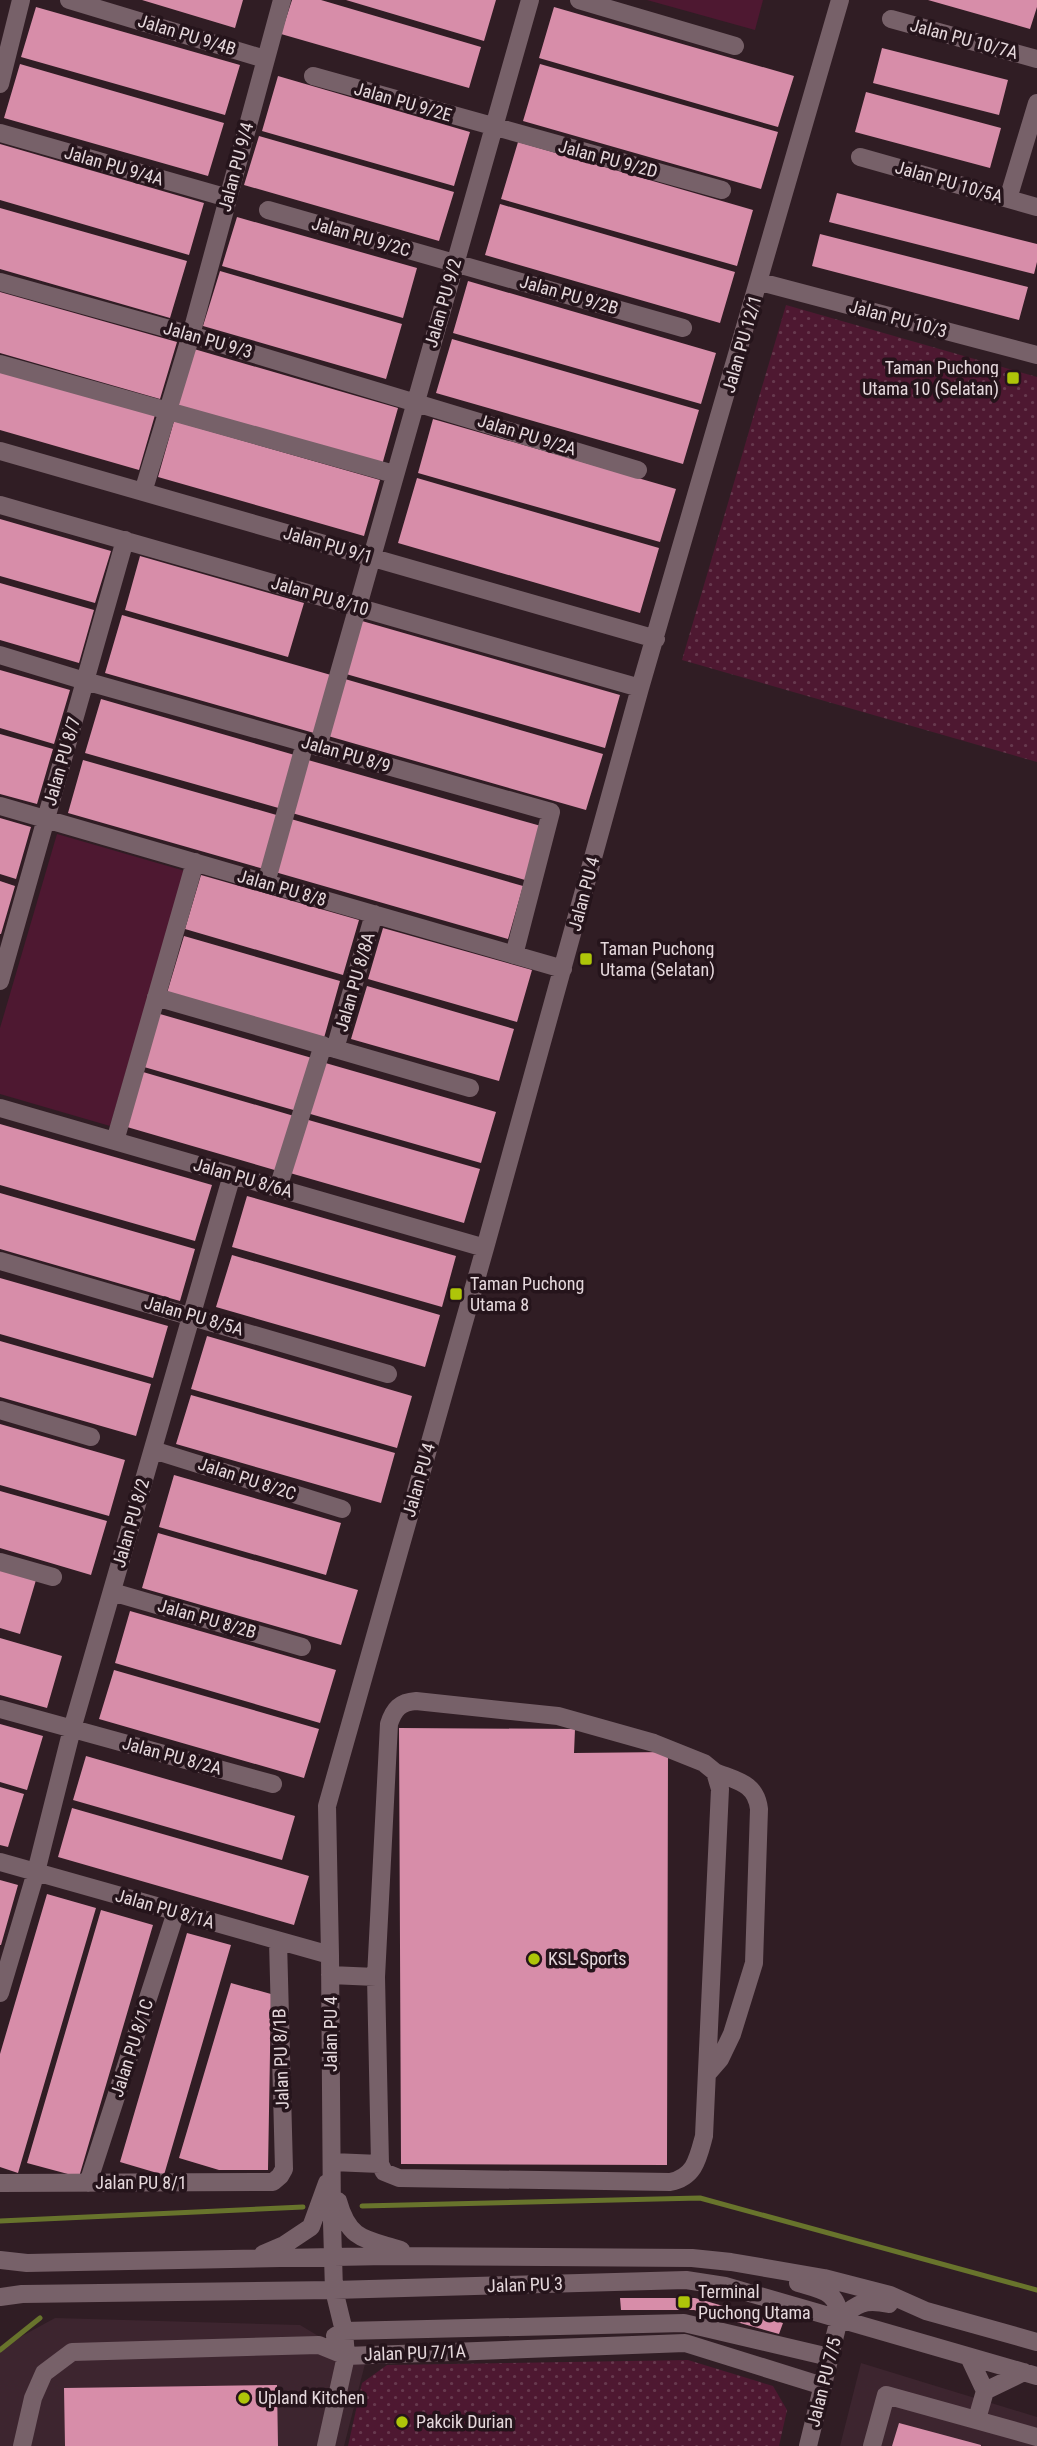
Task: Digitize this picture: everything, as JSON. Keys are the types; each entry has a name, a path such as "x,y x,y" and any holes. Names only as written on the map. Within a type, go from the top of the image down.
{"street":[{"path":"0,84 21,0"},
{"name":"Jalan PU 9/4B","path":"69,0 265,59"},
{"name":"Jalan PU 9/4","path":"143,492 191,335 282,0"},
{"name":"Jalan PU 9/2","path":"266,883 371,557 530,0"},
{"path":"579,0 735,46"},
{"name":"Jalan PU 12/1","path":"640,688 840,0"},
{"name":"Jalan PU 10/7A","path":"891,19 1037,59"},
{"name":"Jalan PU 9/2E","path":"313,76 493,127"},
{"path":"1008,199 1037,103"},
{"name":"Jalan PU 9/2D","path":"493,127 722,190"},
{"name":"Jalan PU 9/4A","path":"0,133 228,198"},
{"name":"Jalan PU 10/5A","path":"860,158 1037,207"},
{"name":"Jalan PU 9/2C","path":"268,210 454,263"},
{"name":"Jalan PU 9/2B","path":"454,263 684,328"},
{"name":"Jalan PU 9/3","path":"0,282 415,401"},
{"name":"Jalan PU 10/3","path":"760,282 1037,355"},
{"path":"0,364 394,474"},
{"name":"Jalan PU 9/2A","path":"415,401 638,470"},
{"name":"Jalan PU 9/1","path":"0,451 656,639"},
{"name":"Jalan PU 8/10","path":"0,505 640,688"},
{"name":"Jalan PU 8/7","path":"0,981 3,958 46,820 125,540"},
{"name":"Jalan PU 8/9","path":"0,655 551,812 514,955"},
{"name":"Jalan PU 4","path":"326,2446 346,2356 344,2331 334,2290 327,1806 564,969 640,688"},
{"name":"Jalan PU 8/8","path":"0,806 564,969"},
{"path":"115,1141 195,862"},
{"name":"Jalan PU 8/8A","path":"278,1188 374,914"},
{"path":"156,997 470,1088"},
{"name":"Jalan PU 8/6A","path":"0,1108 485,1248"},
{"name":"Jalan PU 8/2","path":"0,1993 36,1872 72,1729 232,1175"},
{"name":"Jalan PU 8/5A","path":"0,1261 388,1374"},
{"path":"0,1410 90,1437"},
{"name":"Jalan PU 8/2C","path":"153,1450 342,1509"},
{"path":"0,1562 53,1577"},
{"name":"Jalan PU 8/2B","path":"111,1592 302,1647"},
{"path":"707,2074 720,2059 732,2034 754,1963 759,1823 756,1793 749,1787 715,1772 704,1763 654,1743 558,1716 406,1702 397,1707 389,1724 376,1977 380,2164 384,2172 399,2178 670,2182 689,2175 697,2161 704,2136 720,1789 715,1772"},
{"name":"Jalan PU 8/2A","path":"0,1709 273,1784"},
{"name":"Jalan PU 8/1A","path":"0,1862 331,1955"},
{"name":"Jalan PU 8/1C","path":"88,2183 176,1912"},
{"name":"Jalan PU 8/1B","path":"278,1941 284,2169 280,2176"},
{"path":"331,1975 376,1977"},
{"path":"331,2167 380,2164"},
{"path":"331,2167 344,2220 353,2232 369,2242 419,2256"},
{"path":"253,2258 284,2245 311,2227 331,2167"},
{"name":"Jalan PU 8/1","path":"0,2183 273,2182 280,2176"},
{"name":"Jalan PU 3","path":"0,2260 27,2263 333,2256 692,2258 824,2278 890,2295 926,2311 1037,2342"},
{"path":"731,2262 822,2290 833,2296 839,2305 839,2319"},
{"name":"Jalan PU 3","path":"0,2297 22,2294 334,2290 686,2280 725,2286 1031,2374"},
{"path":"839,2319 855,2305 870,2300 926,2311"},
{"name":"Jalan PU 7/5","path":"808,2446 839,2319"},
{"path":"319,2345 344,2331 684,2323 829,2357"},
{"name":"Jalan PU 7/1A","path":"22,2446 33,2398 44,2373 72,2353 319,2345 346,2356 685,2343 822,2386"},
{"path":"969,2357 985,2391 977,2420"},
{"path":"985,2391 1031,2374"},
{"path":"872,2446 886,2395 1037,2437"}],"shaded area":[{"path":"647,0 763,0 755,30"},
{"path":"786,305 1037,377 1037,762 682,660"},
{"path":"57,834 185,871 110,1126 0,1094 0,1028"},
{"path":"55,2318 300,2325 365,2364 344,2446 0,2446 0,2348"},
{"path":"688,2360 773,2386 787,2410 779,2446 348,2446 362,2383 387,2365"},
{"path":"861,2363 1037,2417 1037,2446 840,2446"}],"building":[{"path":"142,0 243,0 235,28"},
{"path":"292,0 321,0 481,47 469,88 281,34"},
{"path":"346,0 496,0 484,41"},
{"path":"928,0 1037,0 1037,7 1030,29"},
{"path":"36,7 240,65 225,115 21,57"},
{"path":"554,7 794,76 778,127 539,58"},
{"path":"882,48 1008,80 999,115 873,83"},
{"path":"20,64 224,123 208,176 4,118"},
{"path":"540,64 778,132 761,189 523,121"},
{"path":"278,76 470,132 454,186 262,131"},
{"path":"866,92 1001,128 990,168 855,132"},
{"path":"259,136 454,192 439,241 244,185"},
{"path":"518,142 753,210 737,266 501,199"},
{"path":"0,144 204,203 189,255 0,200"},
{"path":"837,193 1037,244 1034,274 829,222"},
{"path":"500,204 735,272 720,323 485,255"},
{"path":"0,208 187,261 170,318 0,269"},
{"path":"237,217 417,268 403,318 222,266"},
{"path":"820,234 1028,287 1019,320 812,266"},
{"path":"220,271 402,324 386,379 203,326"},
{"path":"468,281 716,353 701,404 453,333"},
{"path":"0,292 177,342 160,399 0,353"},
{"path":"452,339 699,410 683,464 436,393"},
{"path":"194,349 398,408 382,465 178,406"},
{"path":"0,370 155,415 139,470 0,430"},
{"path":"433,419 676,489 660,542 418,473"},
{"path":"174,421 380,480 364,536 158,477"},
{"path":"417,478 659,548 640,613 398,543"},
{"path":"0,519 111,551 95,603 0,576"},
{"path":"140,556 304,603 288,657 125,610"},
{"path":"0,583 94,610 79,663 0,640"},
{"path":"122,615 331,675 314,733 105,673"},
{"path":"362,621 620,695 605,748 346,674"},
{"path":"0,670 70,690 54,744 0,728"},
{"path":"345,679 603,754 586,810 328,736"},
{"path":"101,699 298,756 282,809 85,753"},
{"path":"0,734 53,749 37,804 0,794"},
{"path":"83,760 280,816 264,869 68,813"},
{"path":"308,760 541,826 525,880 292,813"},
{"path":"0,818 31,827 16,879 0,874"},
{"path":"291,819 523,886 508,939 275,872"},
{"path":"201,875 359,920 343,975 185,929"},
{"path":"0,881 15,886 1,934 0,934"},
{"path":"383,928 532,970 517,1022 368,979"},
{"path":"184,936 340,981 324,1038 167,993"},
{"path":"367,986 514,1029 499,1081 351,1039"},
{"path":"160,1014 312,1058 297,1111 144,1067"},
{"path":"322,1062 496,1112 481,1163 307,1113"},
{"path":"143,1072 294,1116 278,1171 127,1127"},
{"path":"305,1119 480,1169 464,1223 290,1173"},
{"path":"0,1124 212,1185 195,1241 0,1185"},
{"path":"0,1193 195,1249 180,1301 0,1249"},
{"path":"247,1196 456,1256 442,1307 232,1247"},
{"path":"232,1255 440,1315 425,1367 216,1307"},
{"path":"0,1278 168,1326 153,1378 0,1334"},
{"path":"207,1336 412,1396 397,1448 191,1389"},
{"path":"0,1341 151,1384 136,1436 0,1397"},
{"path":"191,1395 395,1453 381,1503 176,1444"},
{"path":"0,1424 125,1460 109,1516 0,1485"},
{"path":"174,1475 341,1523 326,1575 159,1527"},
{"path":"0,1491 107,1521 91,1575 0,1548"},
{"path":"158,1533 358,1590 341,1645 142,1588"},
{"path":"0,1570 36,1580 20,1634 0,1628"},
{"path":"130,1611 336,1670 320,1723 115,1663"},
{"path":"0,1638 62,1656 47,1708 0,1695"},
{"path":"114,1670 319,1729 304,1778 99,1719"},
{"path":"0,1724 43,1736 27,1790 0,1782"},
{"name":"KSL Sports","path":"399,1728 575,1729 574,1753 668,1752 667,2165 401,2164"},
{"path":"86,1756 295,1816 282,1860 73,1800"},
{"path":"0,1787 24,1794 8,1847 0,1845"},
{"path":"72,1808 309,1876 294,1925 58,1857"},
{"path":"0,1880 18,1885 1,1945 0,1945"},
{"path":"47,1894 96,1908 18,2173 0,2167 0,2054"},
{"path":"101,1910 153,1925 79,2177 27,2163"},
{"path":"187,1933 231,1945 164,2175 120,2162"},
{"path":"231,1983 271,1994 268,2170 219,2170 179,2158"},
{"path":"620,2298 695,2298 783,2323 779,2334 694,2310 621,2310"},
{"path":"277,2385 278,2446 65,2446 64,2388"},
{"path":"899,2423 981,2445 981,2446 892,2446"}],"waterway":[{"path":"362,2206 700,2198 1037,2290"},
{"path":"0,2221 303,2207"},
{"path":"0,2350 40,2318"}],"place":[{"name":"Taman Puchong Utama 10 (Selatan)","path":"1013,378"},
{"name":"Taman Puchong Utama (Selatan)","path":"586,959"},
{"name":"Taman Puchong Utama 8","path":"456,1294"},
{"name":"KSL Sports","path":"534,1959"},
{"name":"Terminal Puchong Utama","path":"684,2302"},
{"name":"Upland Kitchen","path":"244,2398"},
{"name":"Pakcik Durian","path":"402,2422"}]}
